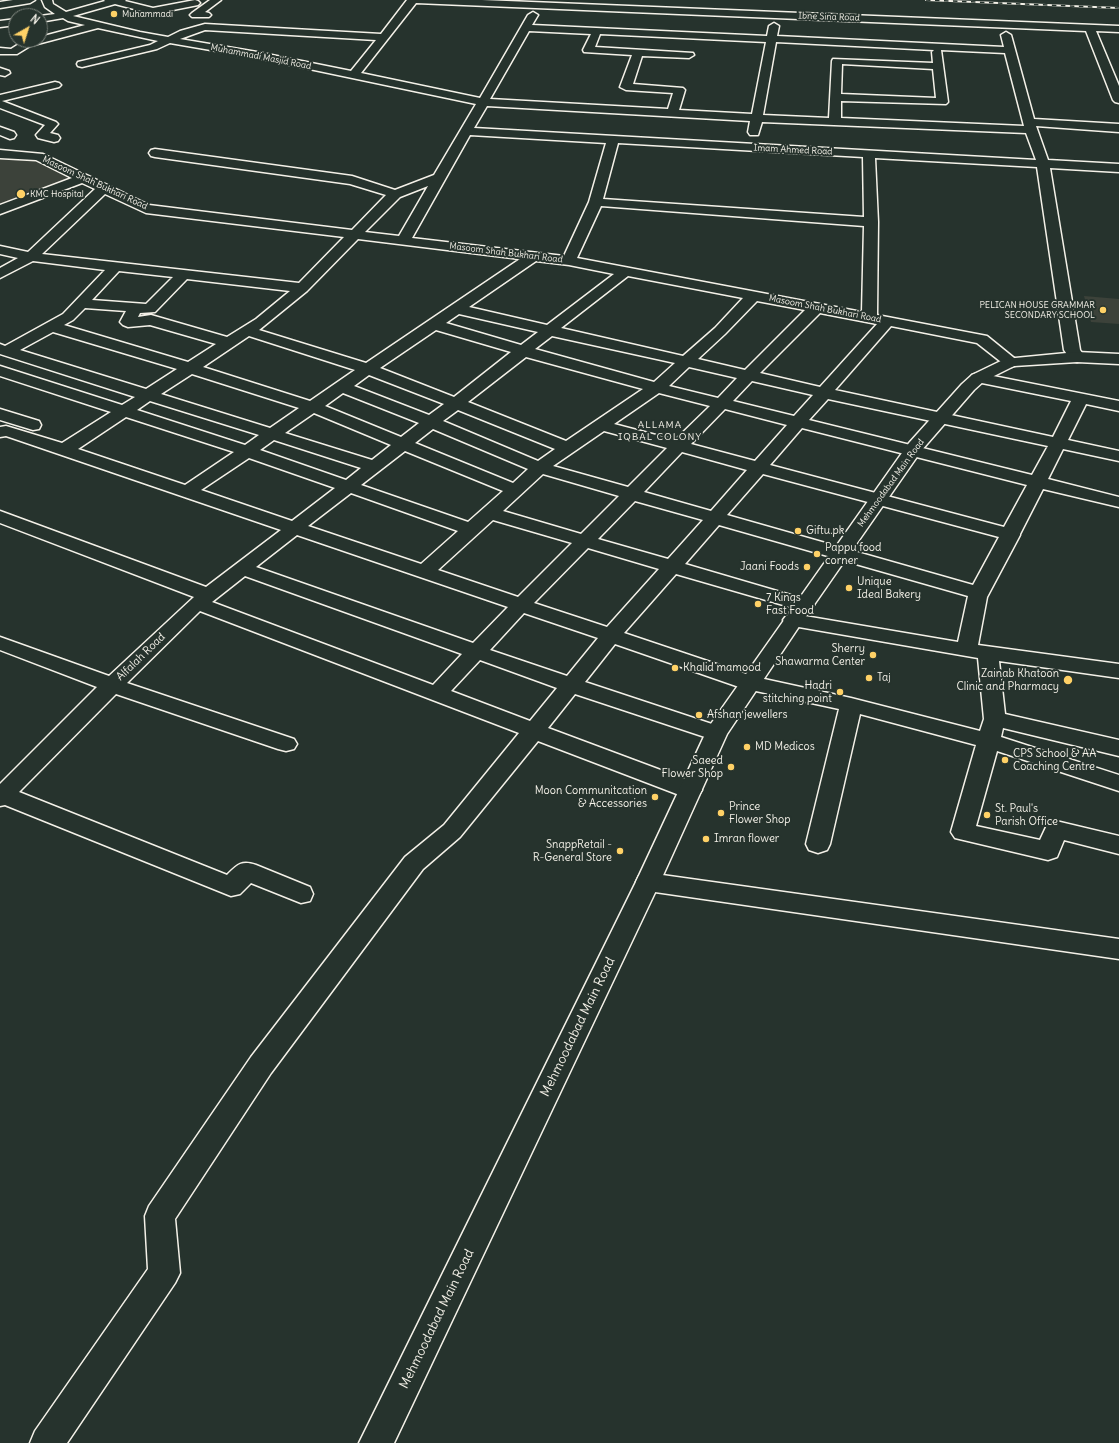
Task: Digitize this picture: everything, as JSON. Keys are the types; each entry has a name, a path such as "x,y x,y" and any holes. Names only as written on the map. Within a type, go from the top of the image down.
{"street":[{"path":"0,5 30,0"},
{"name":"Muhammadi Masjid Road","path":"47,0 48,5 71,19 96,25 257,55 483,102 757,118 1119,128"},
{"path":"48,18 64,15 115,1 153,11 189,1 207,0"},
{"path":"214,27 223,16 195,15 216,0"},
{"path":"354,75 412,0"},
{"name":"Ibne Sina Road","path":"412,0 538,3 783,13 799,16 1119,29"},
{"path":"403,241 526,28 538,3"},
{"path":"799,16 800,5"},
{"path":"751,147 772,40 783,13"},
{"path":"1,49 13,52 26,44 96,25"},
{"path":"1003,25 1030,126 1043,164 1072,350 1077,357"},
{"path":"82,64 142,50 170,40 184,33 205,27 384,37"},
{"path":"526,28 1009,50"},
{"path":"1090,28 1119,100"},
{"path":"597,31 588,50 688,54"},
{"path":"257,55 283,32"},
{"path":"836,97 942,102 936,47"},
{"path":"638,52 626,87 679,90 673,113"},
{"path":"835,121 836,61 938,66"},
{"path":"0,98 55,85"},
{"path":"0,104 52,124 42,135 54,138"},
{"name":"Imam Ahmed Road","path":"466,131 1119,168"},
{"path":"569,261 596,202 612,140"},
{"path":"154,153 352,180 395,194"},
{"name":"Masoom Shah Bukhari Road","path":"0,154 39,156 146,209 533,256 626,271 982,339 1011,362"},
{"path":"869,154 872,222 869,318"},
{"path":"0,210 83,178"},
{"path":"64,450 261,322 302,288 395,194 439,178"},
{"path":"0,274 31,257 104,188"},
{"path":"596,202 872,222"},
{"path":"0,250 31,257 302,288"},
{"path":"187,492 533,256"},
{"path":"3,350 68,317 115,267"},
{"name":"Alfalah Road","path":"2,797 112,685 203,599 626,271"},
{"path":"81,303 150,309 183,275"},
{"path":"424,572 540,468 655,387 720,331 754,296"},
{"path":"135,308 128,322 151,320 229,343"},
{"path":"436,694 521,605 816,308"},
{"path":"456,309 1058,444 1119,456"},
{"path":"47,1443 164,1273 160,1216 261,1065 414,864 452,830 611,636 888,321"},
{"path":"434,324 523,351 655,387 1119,502"},
{"path":"51,326 312,407 515,490"},
{"path":"248,331 367,370 456,403 567,448"},
{"path":"3,350 374,466"},
{"name":"Mehmoodabad Main Road","path":"376,1443 648,882 716,733 750,683 913,451 968,387 978,378 1011,362 1077,357 1119,359"},
{"path":"0,371 247,451 472,530"},
{"path":"978,378 1081,400 1119,406"},
{"path":"342,386 540,468 980,593"},
{"path":"1081,400 978,598 977,651 992,730 963,832 1048,851 1056,829 1119,845"},
{"path":"0,414 34,425 9,433"},
{"path":"600,425 1011,536"},
{"path":"9,433 64,450 750,683 851,705 992,730 1119,748"},
{"path":"490,513 672,566 799,612 977,651 1119,671"},
{"path":"0,517 436,694 690,790"},
{"path":"242,569 570,686 716,733"},
{"path":"0,643 112,685 286,744"},
{"path":"818,844 851,705"},
{"path":"992,730 1119,783"},
{"path":"2,797 231,887 247,871 301,894"},
{"path":"648,882 1119,949"}],"shaded area":[{"name":"KMC Hospital","path":"0,157 39,157 83,178 0,210"},
{"name":"PELICAN HOUSE GRAMMAR SECONDARY SCHOOL","path":"1084,296 1119,299 1119,324 1091,322"}],"railway":[{"path":"926,0 1119,8"}],"place":[{"name":"Muhammadi","path":"114,14"},
{"name":"KMC Hospital","path":"21,194"},
{"name":"PELICAN HOUSE GRAMMAR SECONDARY SCHOOL","path":"1103,310"},
{"name":"Giftu.pk","path":"798,531"},
{"name":"Pappu food corner","path":"817,554"},
{"name":"Jaani Foods","path":"807,567"},
{"name":"Unique Ideal Bakery","path":"849,588"},
{"name":"7 Kings Fast Food","path":"758,604"},
{"name":"Sherry Shawarma Center","path":"873,655"},
{"name":"Khalid mamood","path":"675,668"},
{"name":"Taj","path":"869,678"},
{"name":"Zainab Khatoon Clinic and Pharmacy","path":"1068,680"},
{"name":"Hadri stitching point","path":"840,692"},
{"name":"Afshan jewellers","path":"699,715"},
{"name":"MD Medicos","path":"747,747"},
{"name":"CPS School & AA Coaching Centre","path":"1005,760"},
{"name":"Saeed Flower Shop","path":"731,767"},
{"name":"Moon Communitcation & Accessories","path":"655,797"},
{"name":"Prince Flower Shop","path":"721,813"},
{"name":"St. Paul's Parish Office","path":"987,815"},
{"name":"Imran flower","path":"706,839"},
{"name":"SnappRetail - R-General Store","path":"620,851"}],"district":[{"name":"ALLAMA IQBAL COLONY","path":"660,430"}]}
